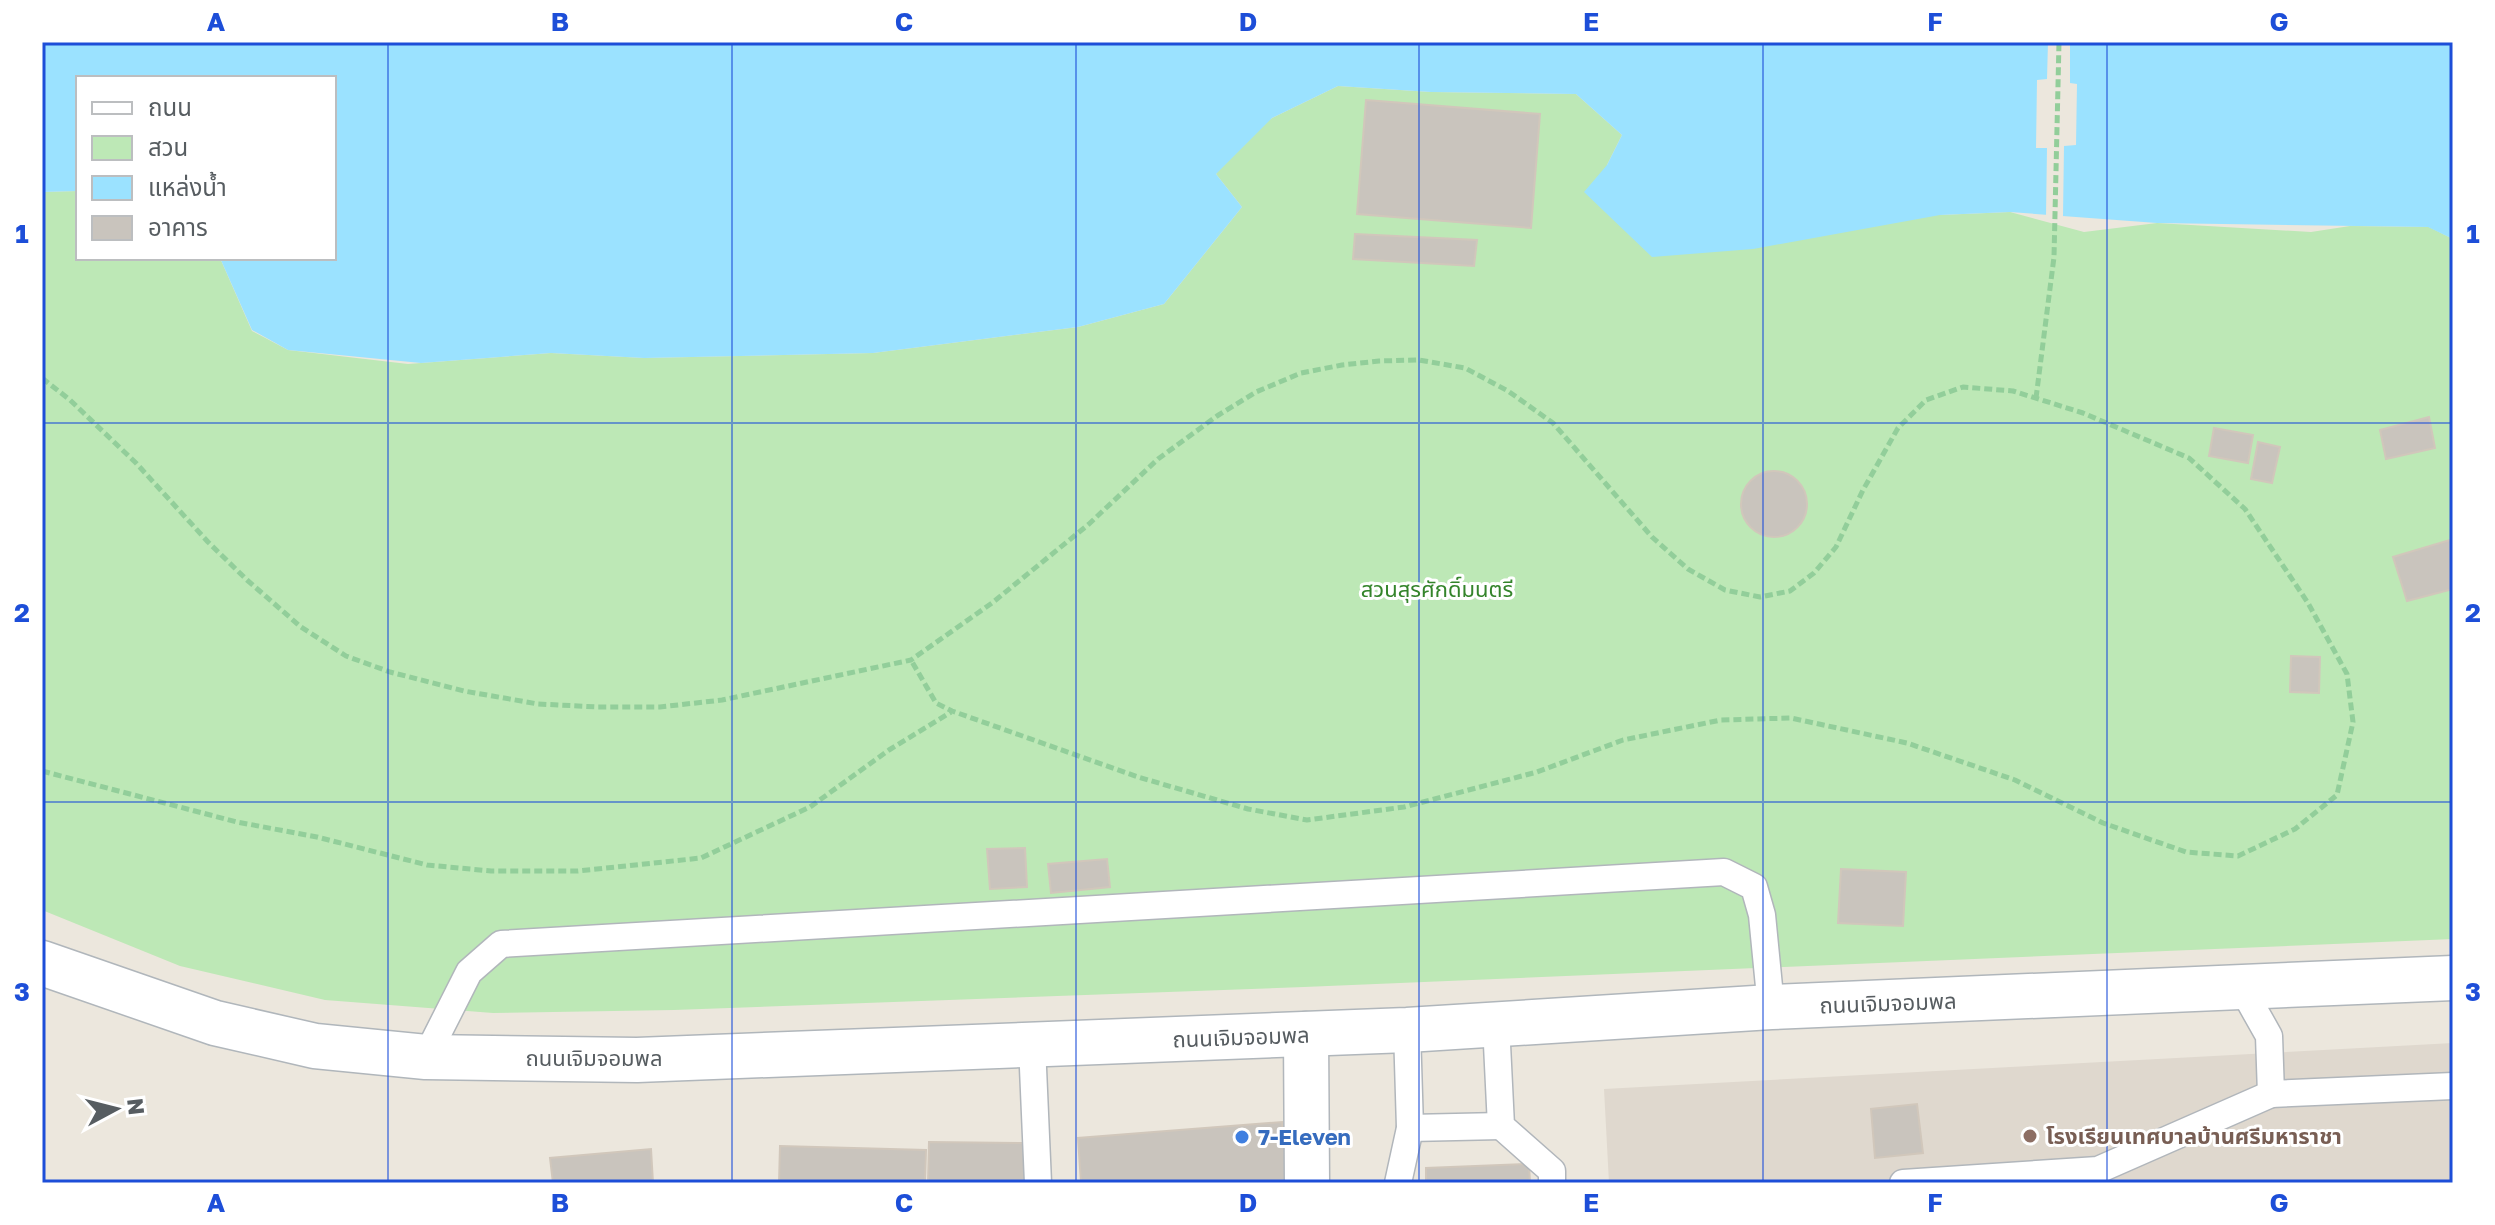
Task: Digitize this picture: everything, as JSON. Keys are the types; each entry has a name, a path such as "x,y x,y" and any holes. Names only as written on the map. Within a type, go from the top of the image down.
{"main road":[{"name":"ถนนเจิมจอมพล","path":"42,963 215,1023 315,1046 426,1057 637,1060 1407,1030 1771,1007 2453,978"},
{"path":"1306,1034 1307,1183"}],"lane":[{"path":"426,1057 469,972 501,944 1724,872 1754,887 1762,915 1771,1007"},
{"path":"2242,988 2269,1036 2271,1094"},
{"path":"1496,1024 1501,1126"},
{"path":"1398,1183 1410,1128 1407,1030"},
{"path":"1032,1045 1038,1183"},
{"path":"1903,1183 2098,1170 2271,1094 2453,1086"},
{"path":"1410,1128 1501,1126 1552,1171 1552,1183"}],"path":[{"path":"2036,398 2054,257 2059,42"},
{"path":"42,378 70,400 136,463 208,542 301,627 346,656 390,672 464,691 538,704 598,707 660,707 722,700 911,660 992,603 1089,524 1158,459 1256,392 1301,373 1379,361 1419,360 1465,368 1508,391 1553,423 1652,537 1688,569 1725,590 1760,597 1790,591 1814,573 1829,556 1898,428 1926,400 1963,387 2013,391 2083,413 2189,458 2245,509 2308,603 2347,674 2353,722 2337,795 2295,829 2238,856 2186,852 2103,823 2015,780 1907,743 1791,718 1721,720 1637,737 1537,772 1404,807 1307,820 1248,809 1138,777 952,711 936,703 911,660"},
{"path":"42,771 237,822 317,837 427,865 491,871 578,871 701,858 810,807 889,750 952,711"}],"shaded area":[{"name":"โรงเรียนเทศบาลบ้านศรีมหาราชา","path":"2453,1043 2453,1183 1609,1183 1604,1089"}],"green space":[{"name":"สวนสุรศักดิ์มนตรี","path":"1338,86 1431,92 1576,94 1622,135 1607,165 1940,215 2010,212 2084,232 2157,223 2311,232 2350,226 2429,227 2453,239 2453,939 1304,987 674,1010 493,1013 325,1000 180,966 42,910 42,192 76,191 76,260 221,260 252,331 288,350 408,364 551,353 644,358 873,353 1078,327 1164,304 1242,207 1216,174 1233,145 1272,118"}],"water":[{"path":"42,42 2453,42 2453,239 2428,227 2157,223 2010,212 1940,215 1753,249 1652,257 1584,192 1607,165 1622,135 1576,94 1431,92 1338,86 1272,118 1216,174 1242,207 1164,304 1078,327 873,353 644,358 551,353 421,363 288,350 252,330 221,260 336,260 336,76 76,76 76,191 42,192"}],"pier":[{"path":"2048,42 2070,42 2070,83 2077,84 2076,145 2064,146 2063,216 2046,216 2047,148 2036,148 2037,80 2047,79"}],"building":[{"path":"1366,100 1540,114 1531,228 1357,214"},
{"path":"1355,234 1477,240 1474,266 1353,259"},
{"path":"2429,417 2435,448 2386,459 2380,430"},
{"path":"2214,428 2253,435 2248,463 2209,456"},
{"path":"2258,442 2280,447 2272,483 2251,479"},
{"path":"1774,471 1787,473 1797,481 1805,491 1805,517 1797,527 1787,535 1774,537 1761,535 1751,527 1743,517 1741,504 1743,491 1751,481 1761,473"},
{"path":"2453,539 2453,589 2407,601 2393,557"},
{"path":"2291,656 2320,657 2319,693 2290,692"},
{"path":"1025,848 1027,887 990,889 987,849"},
{"path":"1107,859 1110,887 1051,893 1048,864"},
{"path":"1841,869 1906,872 1903,926 1838,923"},
{"path":"1917,1104 1923,1153 1875,1158 1871,1109"},
{"path":"1282,1122 1287,1183 1081,1183 1078,1138"},
{"path":"929,1142 1028,1143 1028,1183 928,1183"},
{"path":"780,1146 926,1150 925,1183 779,1183"},
{"path":"651,1149 653,1183 553,1183 550,1158"},
{"path":"1529,1164 1530,1183 1426,1183 1426,1168"}],"place":[{"name":"โรงเรียนเทศบาลบ้านศรีมหาราชา","path":"2030,1136"},
{"name":"7-Eleven","path":"1242,1137"}]}
